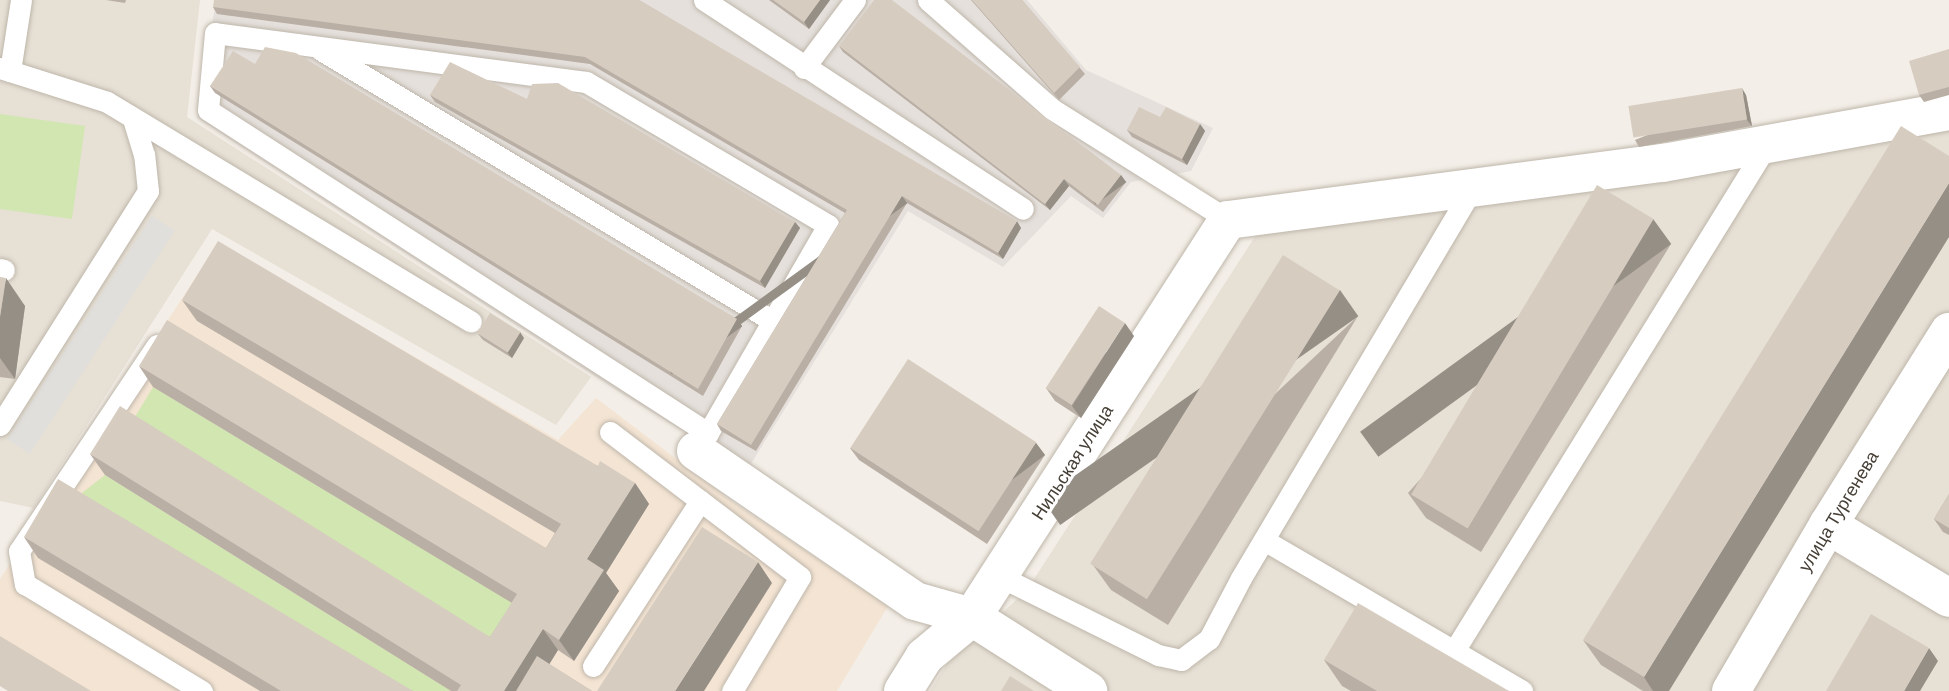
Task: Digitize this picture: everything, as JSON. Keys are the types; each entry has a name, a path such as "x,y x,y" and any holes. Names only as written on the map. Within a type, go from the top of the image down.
{"street":[{"path":"1228,220 1663,163 1949,111"},
{"name":"Нильская улица","path":"903,691 924,657 972,617 1228,220"},
{"name":"улица Тургенева","path":"1731,691 1828,526 1949,332"},
{"path":"702,442 915,601 972,617 1088,691"},
{"path":"1828,526 1949,598"}],"lane":[{"path":"20,0 5,70 107,102 471,322"},
{"path":"704,0 1023,209"},
{"path":"804,68 855,0"},
{"path":"928,0 1052,109 1228,220"},
{"path":"215,33 314,46 586,82 828,225 702,442 208,110 215,33"},
{"path":"314,46 773,321"},
{"path":"0,425 148,191 144,155 133,118"},
{"path":"1454,651 1768,143"},
{"path":"999,576 1158,655 1181,660 1209,639 1264,540 1473,188"},
{"path":"168,328 19,551 25,584 202,691"},
{"path":"610,432 800,577 732,691"},
{"path":"593,666 700,501"},
{"path":"1264,540 1522,691"}],"shaded area":[{"path":"0,0 200,0 187,117 591,377 556,425 212,229 34,508 0,501"},
{"path":"216,0 1027,0 1086,70 1213,128 1191,171 1131,182 1103,218 1071,196 1003,267 908,211 747,470 624,395 197,118"},
{"path":"1949,116 1949,691 930,691 947,664 1027,590 1258,232"},
{"path":"152,216 175,231 30,454 7,439"},
{"path":"218,243 558,440 596,398 733,502 888,606 837,691 90,691 0,637 0,579"}],"green space":[{"path":"0,114 85,126 72,219 0,209"},
{"path":"153,387 532,615 509,653 130,426"},
{"path":"105,475 451,691 392,691 73,500"}],"building":[{"path":"214,0 639,0 1017,221 998,253 902,196 751,445 717,424 847,210 585,57 213,7"},
{"path":"773,0 820,0 804,22"},
{"path":"874,0 892,0 1121,175 1098,205 1064,179 1045,204 839,46"},
{"path":"972,0 1022,0 1080,67 1054,93"},
{"path":"265,47 296,53 737,319 698,389 210,86 233,51 255,64"},
{"path":"1949,49 1949,87 1919,95 1909,61"},
{"path":"450,62 527,99 532,84 558,83 795,222 760,281 430,95"},
{"path":"1742,88 1747,120 1633,138 1628,106"},
{"path":"1139,107 1160,117 1166,107 1200,124 1182,159 1127,130"},
{"path":"1901,126 1949,156 1949,183 1644,677 1583,640"},
{"path":"1597,185 1654,219 1468,528 1411,494"},
{"path":"218,241 598,466 600,461 635,483 587,559 604,570 559,640 543,629 504,691 457,691 461,685 90,454 120,406 490,637 517,594 139,366 167,320 546,548 561,524 182,300"},
{"path":"1283,255 1340,291 1147,599 1090,564"},
{"path":"0,277 6,278 0,317"},
{"path":"1099,306 1125,323 1072,405 1046,388"},
{"path":"490,313 521,332 508,352 477,333"},
{"path":"908,359 1036,442 979,531 850,448"},
{"path":"58,479 413,691 281,691 24,537"},
{"path":"1949,494 1949,528 1934,519"},
{"path":"702,527 758,562 675,691 597,691"},
{"path":"1358,603 1509,691 1377,691 1324,660"},
{"path":"1871,614 1929,648 1904,691 1826,691"},
{"path":"0,636 91,691 8,691 0,686"},
{"path":"537,656 592,691 516,691"},
{"path":"1010,676 1034,691 1001,691"}]}
